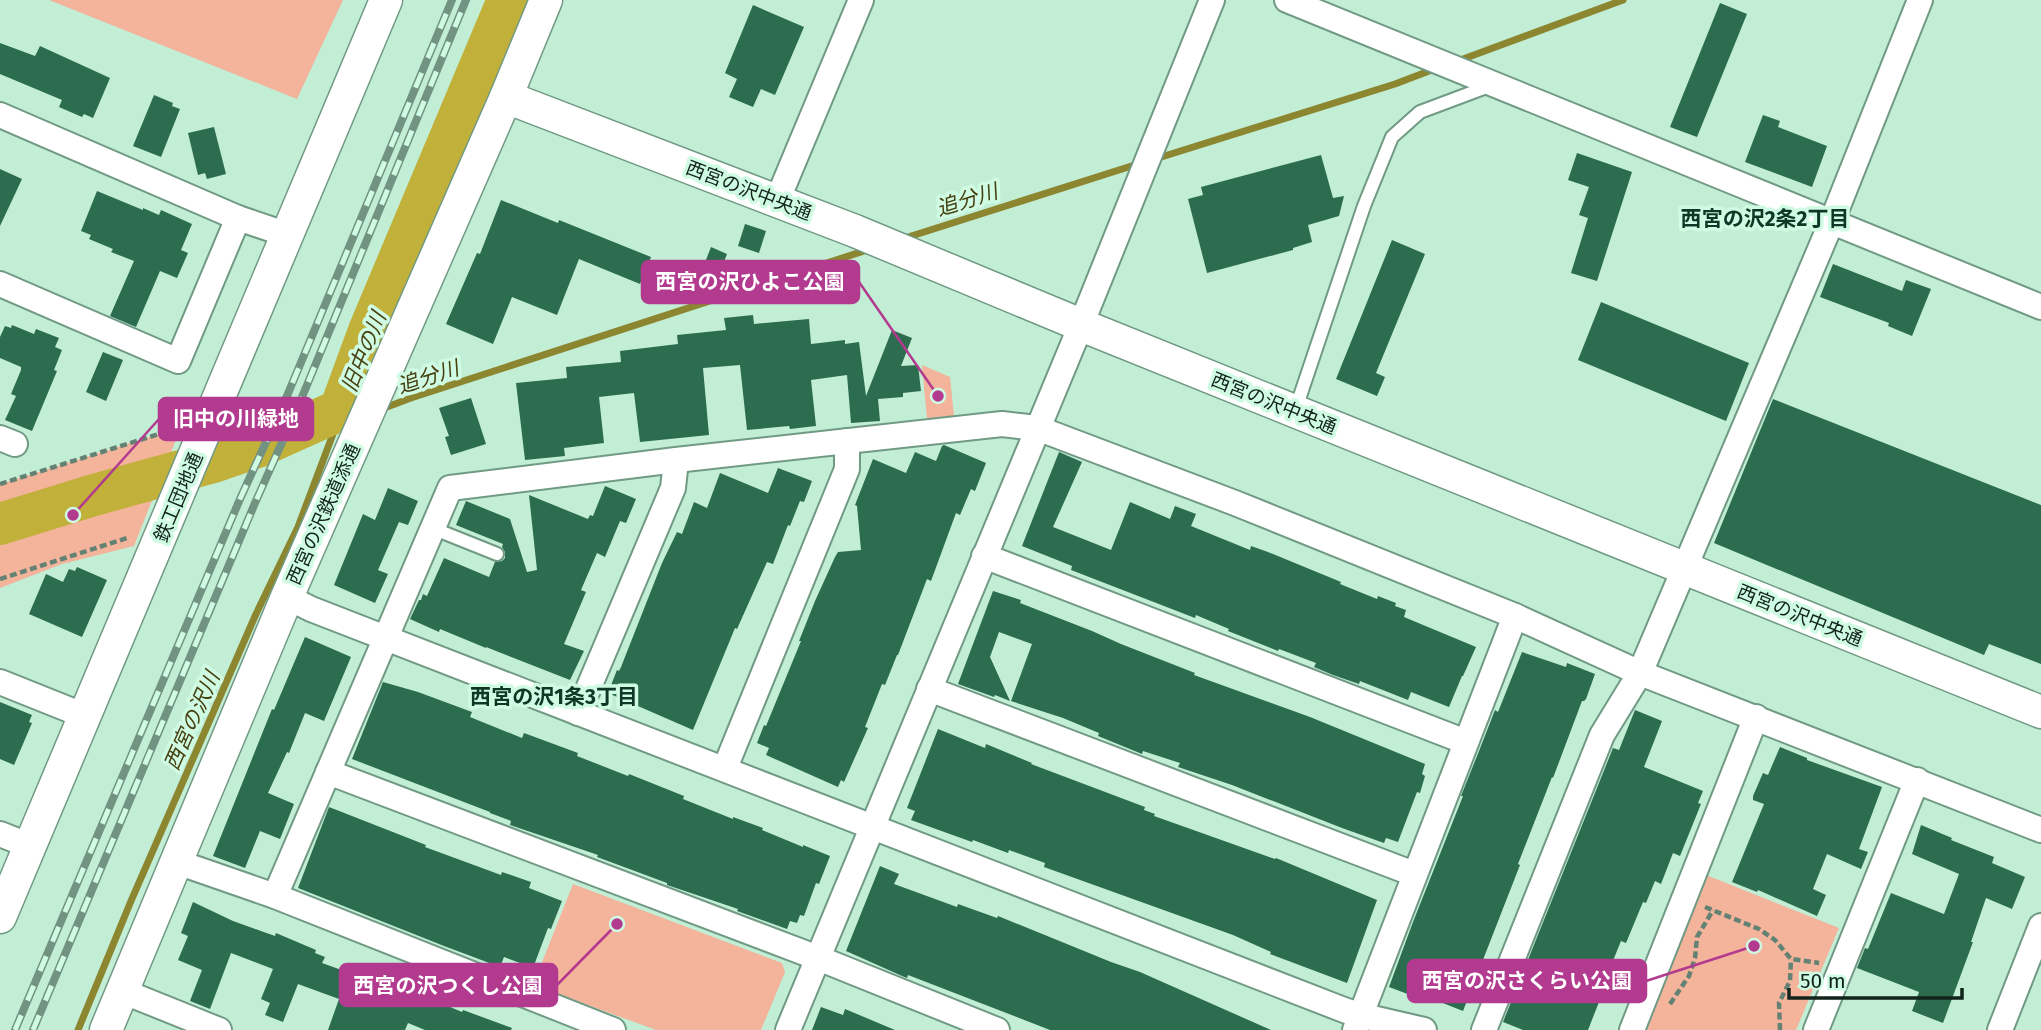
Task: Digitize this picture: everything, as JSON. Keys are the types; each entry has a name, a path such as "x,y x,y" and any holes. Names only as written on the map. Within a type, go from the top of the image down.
{"street":[{"name":"鉄工団地通","path":"0,917 386,0"},
{"name":"西宮の沢鉄道添通","path":"106,1030 287,597 546,0"},
{"path":"777,201 861,0"},
{"path":"788,1030 1212,0"},
{"path":"1287,0 2041,307"},
{"path":"1484,1030 1602,735 1640,673 1832,221 1920,0"},
{"name":"西宮の沢中央通","path":"506,97 855,231 1080,325 2041,712"},
{"path":"0,115 238,218 288,235"},
{"path":"0,284 178,361 238,218"},
{"path":"275,895 450,488 1002,424 1037,428 1235,503 1515,616 1640,673 2041,830"},
{"path":"725,768 847,470 847,441"},
{"path":"578,713 673,488 676,460"},
{"path":"984,556 1466,742"},
{"path":"287,597 311,609 725,768 1357,1023 1424,1030"},
{"path":"1357,1023 1515,616"},
{"path":"0,682 85,716"},
{"path":"929,689 1414,874"},
{"path":"1632,1030 1756,717"},
{"path":"328,772 818,958 998,1030"},
{"path":"1816,1030 1917,780"},
{"path":"0,834 30,846"},
{"path":"177,862 275,895 613,1030"},
{"path":"2000,1030 2034,967 2041,926"},
{"path":"122,991 219,1030"}],"lane":[{"path":"1295,411 1364,206 1392,136 1420,112 1487,81"},
{"path":"432,527 497,554"}],"path":[{"path":"0,484 181,428 214,412"},
{"path":"0,579 127,538"},
{"path":"1695,902 1759,929 1775,940 1791,960 1790,981 1779,1003 1780,1030"},
{"path":"1667,1009 1689,976 1695,958 1697,937 1713,910"},
{"path":"1791,960 1824,964"}],"shaded area":[{"path":"49,0 343,0 297,99"},
{"path":"922,365 950,377 954,416 927,419"},
{"path":"181,427 134,546 62,564 0,588 0,484"},
{"path":"1706,875 1839,928 1796,1030 1641,1030"},
{"path":"573,884 782,963 785,972 761,1030 656,1030 533,985"}],"building":[{"path":"1720,3 1747,14 1697,137 1670,127"},
{"path":"753,5 804,27 775,95 761,89 753,107 729,97 737,79 725,73"},
{"path":"0,43 35,56 40,46 110,78 93,118 84,114 82,117 59,107 62,100 0,74"},
{"path":"154,95 180,109 161,157 133,146"},
{"path":"1763,115 1780,121 1778,127 1827,146 1812,187 1745,162"},
{"path":"214,127 226,174 207,179 205,173 198,175 188,133"},
{"path":"1577,153 1632,172 1597,281 1571,273 1588,218 1579,215 1589,187 1568,180"},
{"path":"1321,155 1333,198 1344,196 1339,216 1308,225 1312,242 1293,250 1207,273 1188,199 1203,195 1201,187"},
{"path":"0,169 22,179 0,226"},
{"path":"97,191 159,215 161,210 192,224 181,250 188,253 177,278 160,271 136,327 110,316 134,261 111,252 113,249 89,239 91,235 81,231"},
{"path":"501,200 651,257 640,284 579,259 557,315 512,297 493,344 446,324 477,253 480,254"},
{"path":"745,224 766,231 759,253 738,246"},
{"path":"1392,240 1425,254 1376,373 1385,377 1377,396 1336,379"},
{"path":"711,247 727,254 720,272 704,265"},
{"path":"1833,264 1902,291 1906,280 1931,289 1912,336 1888,326 1889,323 1820,297"},
{"path":"1601,302 1749,363 1726,421 1578,360"},
{"path":"753,315 754,324 809,319 811,344 845,340 845,344 859,342 866,396 892,330 912,338 901,366 918,365 921,391 903,393 903,397 878,399 880,421 851,423 847,375 811,380 816,426 747,430 740,365 703,368 709,435 640,442 634,393 599,397 604,443 564,448 565,456 525,460 516,383 567,378 566,367 621,362 620,351 678,344 677,335 726,330 724,318"},
{"path":"12,325 34,334 36,329 59,338 55,347 62,350 54,370 57,371 32,431 5,420 16,396 11,394 21,370 21,367 0,358 0,337 5,326 11,328"},
{"path":"103,352 123,360 106,401 86,392"},
{"path":"471,398 486,444 451,455 445,437 449,436 439,408"},
{"path":"1773,399 2041,505 2041,664 1989,644 1984,655 1714,543"},
{"path":"944,445 986,463 975,491 971,489 960,515 956,513 931,581 927,579 898,655 885,685 882,684 865,727 868,728 844,782 841,780 838,787 766,755 769,748 757,743 835,557 838,552 861,550 855,505 873,459 906,473 915,452 936,461"},
{"path":"1059,452 1082,462 1053,527 1111,550 1130,502 1170,519 1175,506 1196,514 1191,526 1250,550 1251,546 1268,552 1377,599 1378,596 1396,603 1395,606 1406,610 1404,617 1476,647 1449,707 1411,692 1408,700 1360,681 1359,684 1333,675 1314,667 1316,663 1228,631 1229,629 1196,615 1195,618 1071,570 1072,566 1022,546"},
{"path":"778,468 812,481 804,502 800,501 790,526 788,525 773,564 767,562 737,629 735,628 693,730 608,693 662,563 677,532 682,534 694,502 707,508 720,473 768,493"},
{"path":"605,486 636,499 626,523 620,521 605,557 597,553 581,590 586,592 564,644 584,651 570,680 410,619 423,594 427,596 444,558 489,577 495,562 505,558 503,544 456,525 466,501 510,519 527,572 537,570 529,495 588,519 590,515 593,516"},
{"path":"388,488 418,501 408,525 399,522 378,570 388,574 375,603 334,585 363,514 375,520"},
{"path":"77,567 107,580 82,637 29,614 46,574 63,582 69,569 75,571"},
{"path":"993,591 1021,600 1020,603 1195,673 1194,675 1310,717 1425,764 1420,793 1417,792 1398,842 1386,838 1384,843 1342,828 1178,767 1180,763 1143,751 1142,754 1063,718 1011,701 1032,644 999,632 990,657 1010,701 958,684"},
{"path":"305,637 351,657 324,721 305,713 289,753 287,752 268,793 294,804 280,839 260,831 245,868 213,856 272,709 274,710"},
{"path":"1522,652 1566,667 1567,663 1595,674 1552,777 1463,1011 1415,992 1413,996 1389,987 1495,710 1498,712"},
{"path":"383,682 472,712 470,717 522,738 524,733 578,753 577,756 628,776 629,774 684,796 683,799 830,856 819,884 816,883 804,916 800,915 797,923 790,921 787,929 667,885 597,857 598,855 510,825 511,821 490,812 352,759"},
{"path":"0,702 32,715 29,722 32,723 14,765 0,759"},
{"path":"1635,710 1662,721 1644,767 1703,791 1698,803 1701,804 1680,856 1673,853 1661,884 1655,881 1626,943 1621,941 1610,968 1607,966 1594,1000 1599,1002 1588,1030 1523,1030 1503,1022 1613,748 1619,750"},
{"path":"938,729 985,748 986,744 1145,807 1144,810 1155,814 1154,816 1276,858 1377,900 1347,983 1270,954 1271,952 1233,935 1044,867 1045,863 1009,850 1008,853 973,840 972,842 911,820 915,811 907,808"},
{"path":"1780,747 1807,760 1882,787 1859,849 1868,852 1861,869 1827,854 1813,889 1826,895 1817,916 1758,890 1757,892 1732,882 1764,804 1753,800 1753,796 1763,773 1768,775"},
{"path":"329,807 426,845 425,847 501,875 502,872 531,882 529,888 562,901 551,929 548,928 533,968 504,957 500,967 298,888"},
{"path":"1921,825 1994,857 1992,863 2025,877 2012,909 1986,898 1943,1023 1912,1011 1919,992 1857,968 1865,948 1868,949 1891,893 1944,914 1959,874 1912,854"},
{"path":"880,866 899,874 894,884 957,907 958,904 997,918 998,916 1140,972 1271,1030 1050,1030 908,975 907,978 902,976 846,951"},
{"path":"193,902 233,921 275,936 276,933 316,950 315,953 325,957 322,963 361,977 362,975 380,981 381,978 462,1012 463,1010 512,1028 425,1030 408,1023 405,1030 328,1030 339,999 298,984 283,1022 265,1015 270,1003 261,999 273,969 231,953 210,1009 190,1001 202,970 178,960 188,936 181,933"},
{"path":"821,1007 843,1015 845,1009 895,1030 812,1030"}],"waterway":[{"name":"旧中の川","path":"0,524 213,462 260,446 340,410 369,331 508,0"},
{"name":"追分川","path":"1455,62 1623,0"},
{"name":"追分川","path":"1155,159 1395,84 1437,68"},
{"name":"追分川","path":"902,239 1141,163"},
{"name":"追分川","path":"379,410 870,249"},
{"name":"西宮の沢川","path":"78,1030 256,614 298,527 340,410"},
{"name":"追分川","path":"336,426 355,419"}],"railway":[{"path":"15,1030 240,499 287,396 452,0"},
{"path":"33,1030 300,402 466,0"}],"place":[{"name":"西宮の沢ひよこ公園","path":"938,396"},
{"name":"旧中の川緑地","path":"73,515"},
{"name":"西宮の沢つくし公園","path":"617,924"},
{"name":"西宮の沢さくらい公園","path":"1754,946"}],"district":[{"name":"西宮の沢2条2丁目","path":"1765,219"},
{"name":"西宮の沢1条3丁目","path":"554,697"}]}
